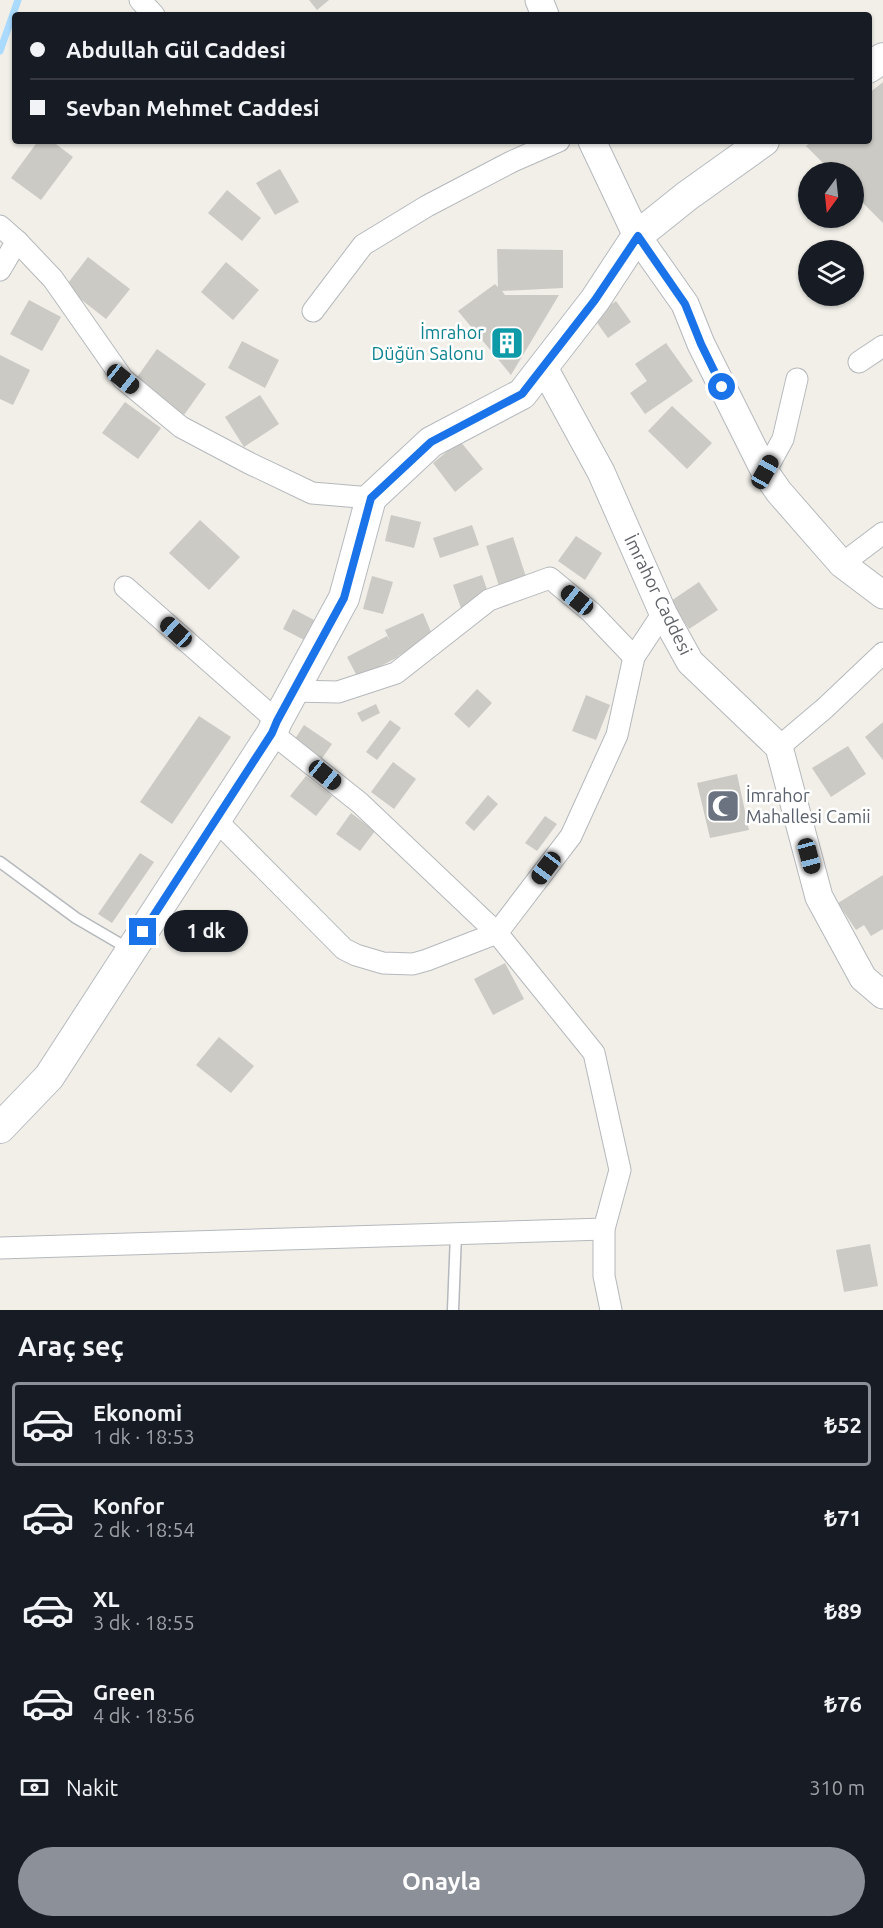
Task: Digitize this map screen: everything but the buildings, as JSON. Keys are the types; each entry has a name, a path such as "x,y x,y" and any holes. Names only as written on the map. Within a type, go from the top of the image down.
{"main road":[{"path":"0,1128 49,1077 274,727 344,598 371,498 431,442 522,394 595,300 638,236 687,196 760,144"}],"street":[{"path":"140,0 151,12"},
{"path":"313,311 363,245 427,206 511,162 552,144"},
{"path":"593,144 638,236 685,304 701,344 765,472 779,492 842,564 883,595"},
{"path":"0,226 18,241 53,279 123,379 181,427 312,493 371,498"},
{"path":"0,270 18,241"},
{"path":"859,362 883,346"},
{"name":"İmrahor Caddesi","path":"543,366 601,472 663,613 690,662 779,747"},
{"path":"765,472 783,439 797,379"},
{"path":"842,564 883,533"},
{"path":"293,691 338,692 396,673 489,600 550,578 591,612 634,657"},
{"path":"126,587 497,933 594,1053 620,1170 604,1229 604,1276 611,1310"},
{"path":"216,820 344,949 356,955 383,963 413,964 497,933 571,836 617,735 634,657 663,613"},
{"path":"883,653 825,708 779,747 819,897 863,978 883,995"},
{"path":"0,1248 604,1229"}],"lane":[{"path":"0,862 76,918 131,951"},
{"path":"453,1310 456,1234"}],"waterway":[{"path":"14,12 18,0"},
{"path":"0,51 12,17"}],"place":[{"name":"İmrahor Düğün Salonu","path":"507,343"},
{"name":"İmrahor Mahallesi Camii","path":"723,806"}],"route":[{"path":"143,932 272,733 344,598 371,498 431,442 522,394 595,300 638,236 685,304 722,387"}]}
